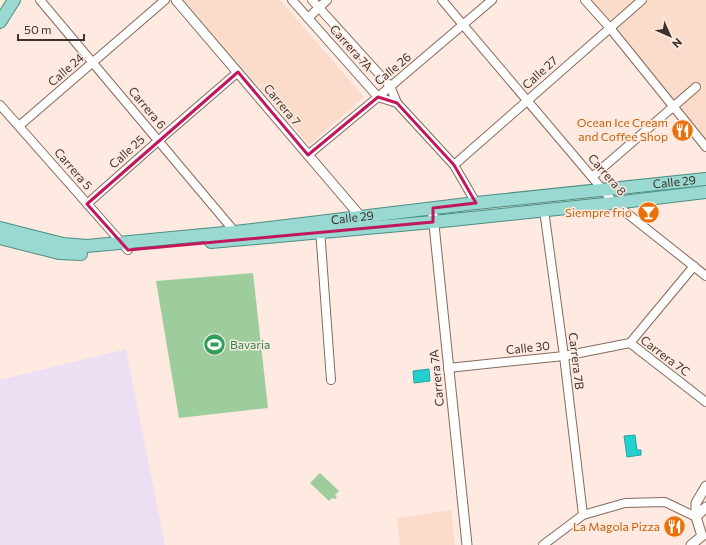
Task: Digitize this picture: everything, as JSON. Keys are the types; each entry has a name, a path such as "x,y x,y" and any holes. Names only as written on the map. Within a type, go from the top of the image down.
{"main road":[{"path":"0,22 14,0"},
{"name":"Calle 29","path":"0,228 63,244 87,246 125,246 364,222 433,208 706,179"},
{"name":"Calle 29","path":"364,222 433,222 706,192"},
{"name":"Calle 29","path":"0,238 59,253 90,254 125,246 235,232 320,227"}],"street":[{"name":"Carrera 6","path":"40,0 235,232"},
{"name":"Calle 24","path":"19,126 165,0"},
{"name":"Carrera 7","path":"176,0 308,154 364,222"},
{"name":"Carrera 7A","path":"292,0 378,97 397,103"},
{"name":"Carrera 7A","path":"312,0 390,86 397,103 454,165 476,203"},
{"path":"308,18 327,0"},
{"name":"Carrera 8","path":"442,0 614,203 706,276"},
{"name":"Calle 26","path":"308,154 378,97 492,0"},
{"path":"585,0 610,28 706,147"},
{"name":"Calle 27","path":"454,165 642,0"},
{"name":"Calle 25","path":"87,204 158,140 238,72"},
{"path":"592,177 696,87"},
{"name":"Carrera 5","path":"0,105 125,246"},
{"name":"Carrera 7A","path":"433,208 433,222 467,545"},
{"name":"Carrera 7B","path":"544,210 564,356 583,515"},
{"path":"320,227 331,380"},
{"path":"630,343 694,266"},
{"name":"Calle 30","path":"448,368 564,356 630,343"},
{"name":"Carrera 7C","path":"630,343 706,402"},
{"path":"691,545 704,536 696,517 696,503 706,486"},
{"path":"543,545 583,515 625,503 665,502 696,517"},
{"path":"696,517 706,507"}],"highlighted area":[{"path":"238,72 308,155 378,97 397,103 454,165 476,203 433,208 433,222 128,250 87,204"}],"shaded area":[{"path":"184,0 280,0 364,97 309,145"},
{"path":"585,0 706,0 706,147"},
{"path":"126,349 165,545 0,545 0,380"},
{"path":"451,510 455,545 400,545 397,518"}],"green space":[{"name":"Bavaria","path":"253,273 268,408 179,418 156,281"},
{"path":"320,473 339,491 335,495 337,497 335,499 332,498 329,501 310,483"}],"water":[{"path":"429,369 430,381 414,383 413,371"},
{"path":"635,435 637,450 641,450 641,455 627,457 624,436"}],"place":[{"name":"Ocean Ice Cream and Coffee Shop","path":"683,130"},
{"name":"Siempre frio","path":"648,213"},
{"name":"Bavaria","path":"214,345"},
{"name":"La Magola Pizza","path":"675,527"}]}
